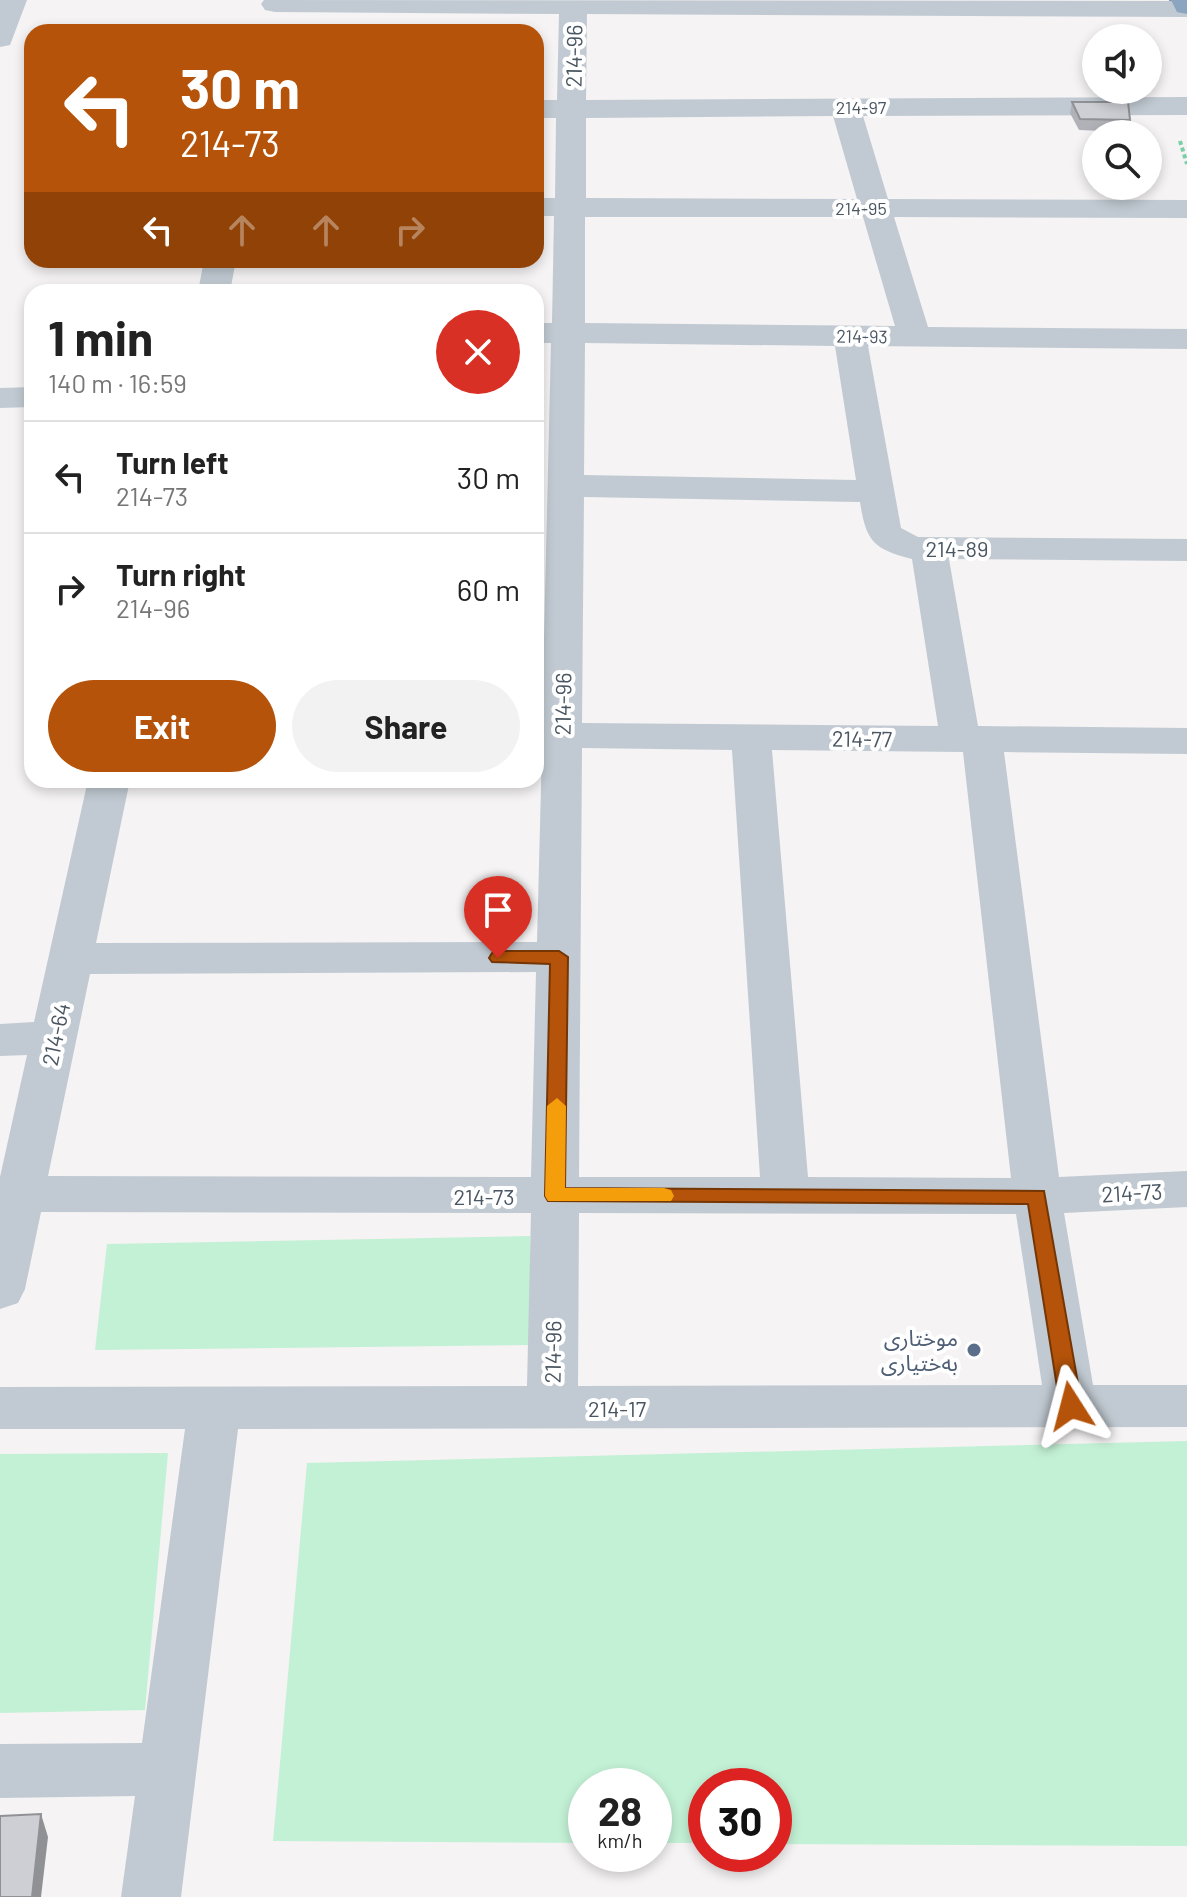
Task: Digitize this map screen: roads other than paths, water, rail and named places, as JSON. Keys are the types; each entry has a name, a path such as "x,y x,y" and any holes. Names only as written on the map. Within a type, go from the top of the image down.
{"highway":[{"path":"1185,0 1187,8"}],"street":[{"path":"0,39 13,0"},
{"path":"271,24 276,2 1187,8"},
{"name":"214-96","path":"552,1408 559,957 549,735 550,562 566,486 552,417 554,109 573,3"},
{"name":"214-97","path":"554,109 1187,106"},
{"path":"845,107 915,337"},
{"name":"214-95","path":"553,207 1187,209"},
{"name":"214-93","path":"552,333 1187,339"},
{"name":"214-89","path":"850,336 883,532 895,541 913,548 1187,550"},
{"path":"0,398 24,397"},
{"path":"566,486 877,491"},
{"path":"929,548 971,739 1037,1196 1071,1406"},
{"name":"214-77","path":"549,735 1187,741"},
{"path":"751,737 785,1196"},
{"name":"214-64","path":"0,1289 107,788"},
{"path":"71,959 559,957"},
{"path":"0,1040 54,1038"},
{"name":"214-73","path":"20,1194 1037,1196 1187,1189"},
{"name":"214-17","path":"0,1408 1187,1406"},
{"path":"151,1897 214,1409"},
{"path":"0,1771 168,1769"}],"place":[{"name":"موختاری بە‌ختیاری","path":"974,1350"}]}
